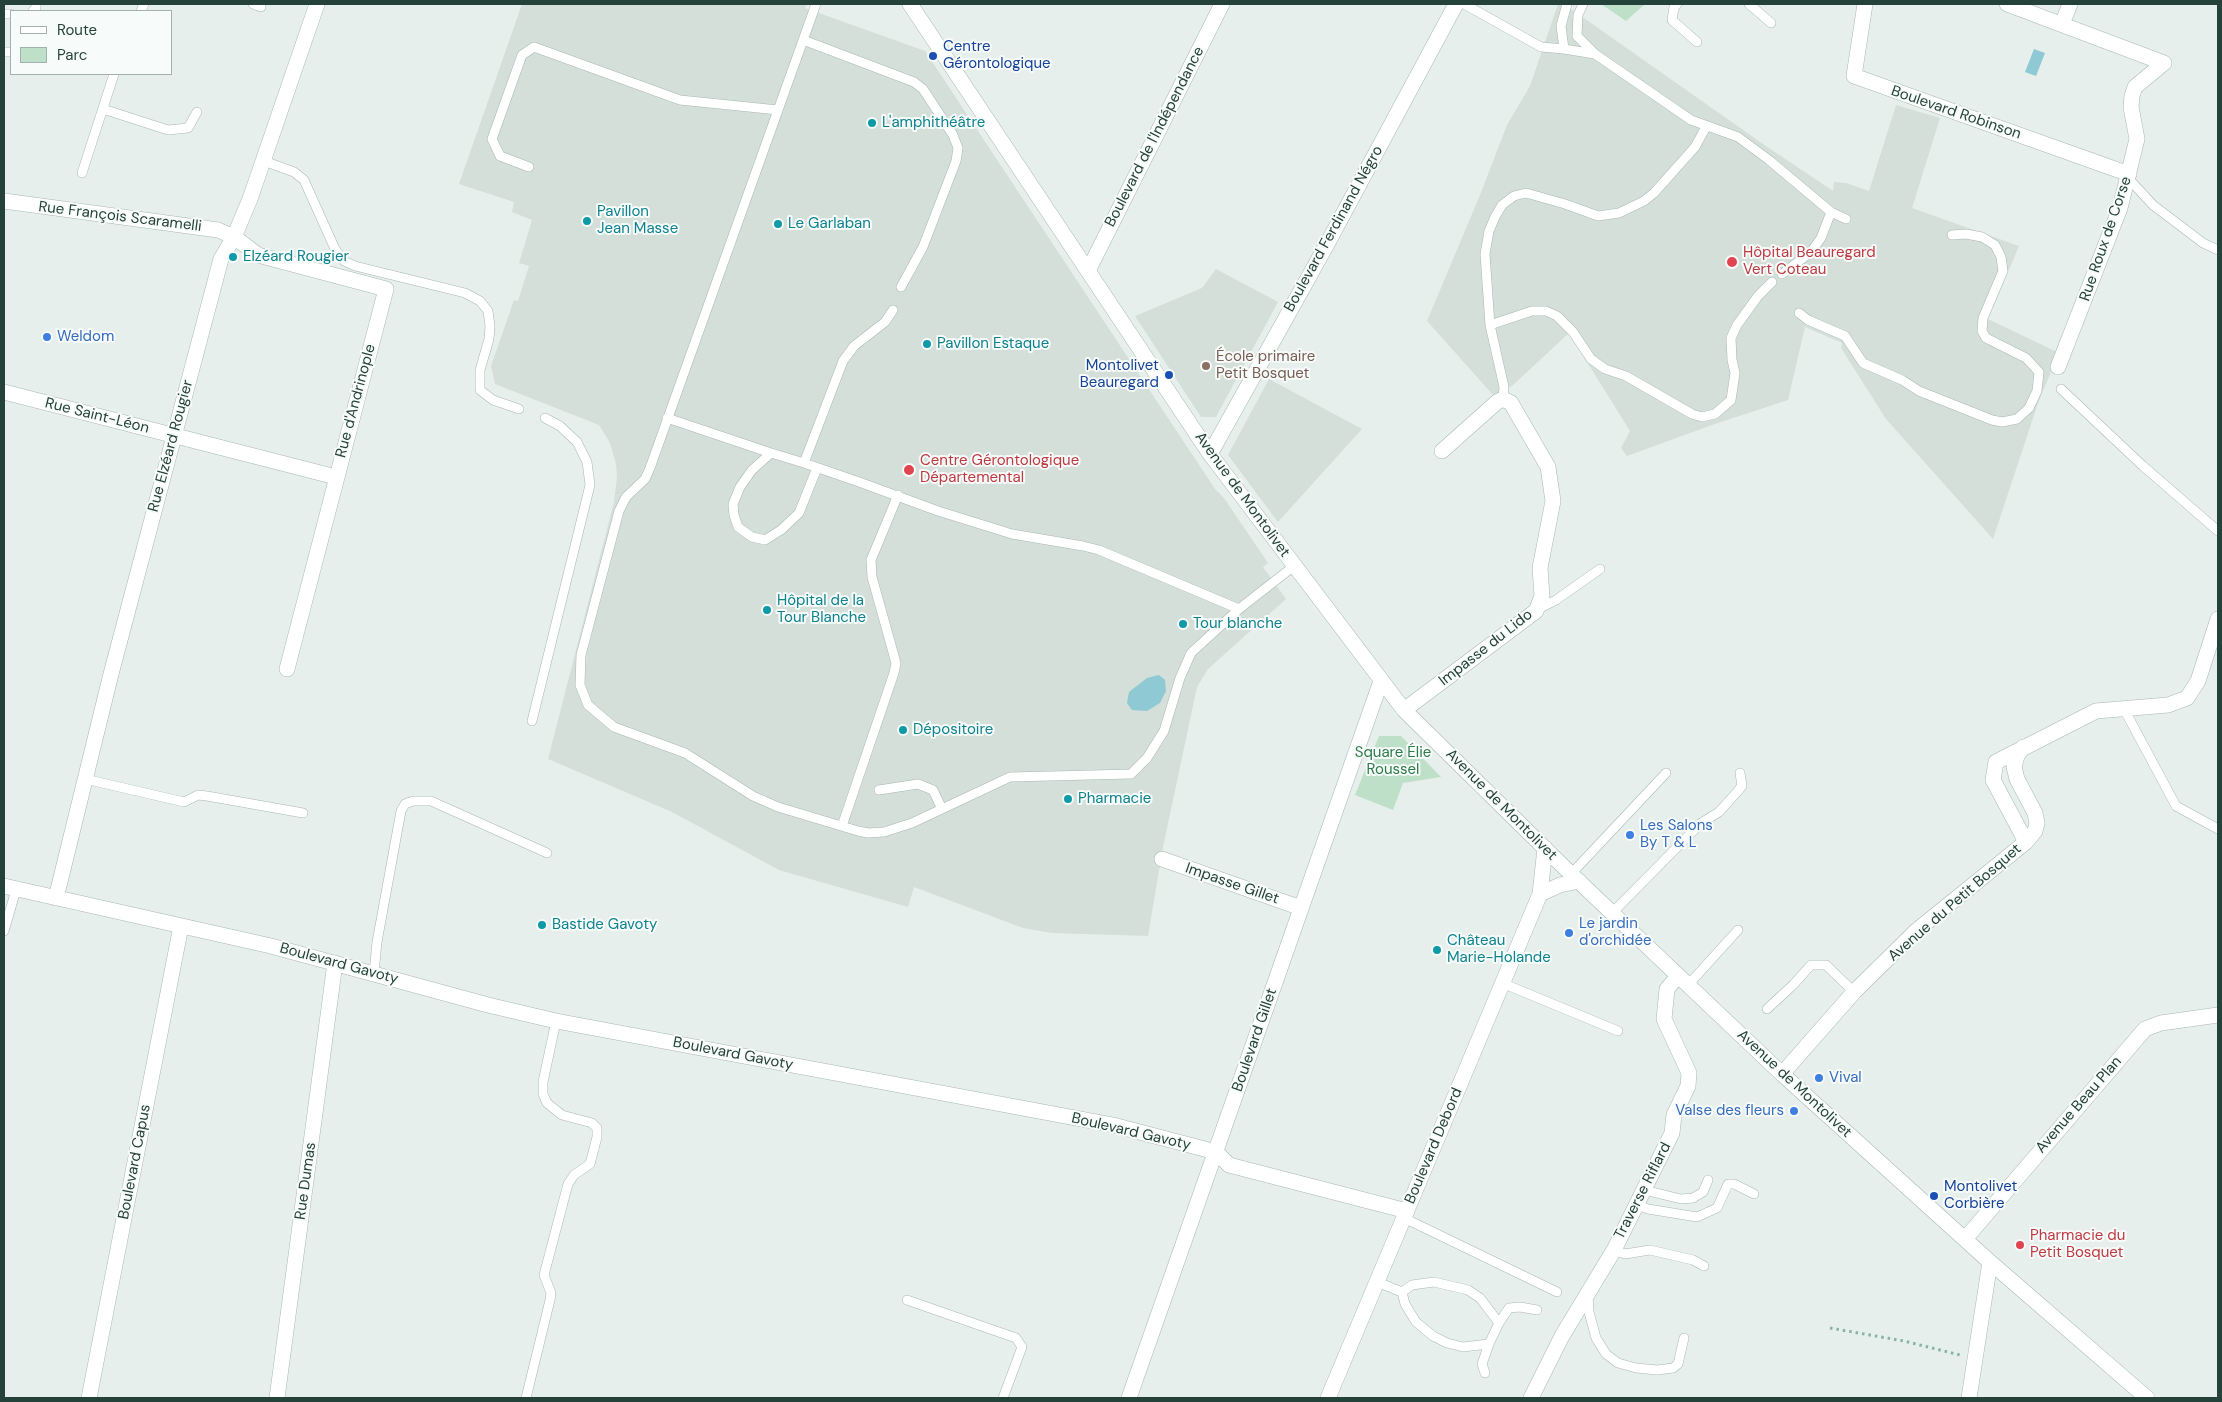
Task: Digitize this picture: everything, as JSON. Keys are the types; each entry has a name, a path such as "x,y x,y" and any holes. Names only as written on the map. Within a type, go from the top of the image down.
{"street":[{"name":"Rue Elzéard Rougier","path":"56,898 111,674 221,259 234,237 264,161 317,4"},
{"name":"Avenue de Montolivet","path":"910,4 1210,454 1404,710 1575,878 1782,1074 1990,1262 2148,1398"},
{"name":"Boulevard de l'Indépendance","path":"1088,271 1222,4"},
{"name":"Boulevard Ferdinand Négro","path":"1210,454 1331,238 1456,4"},
{"name":"Boulevard Robinson","path":"1865,4 1854,76 2128,176"},
{"path":"2007,4 2062,24 2070,4"},
{"name":"Rue Roux de Corse","path":"2058,367 2120,208 2138,134 2131,107 2135,87 2164,63 2062,24"},
{"name":"Rue François Scaramelli","path":"4,201 218,230 234,237"},
{"name":"Rue d'Andrinople","path":"234,237 258,255 386,289 287,669"},
{"name":"Rue Saint-Léon","path":"4,392 336,477"},
{"path":"1442,451 1503,399"},
{"name":"Impasse du Lido","path":"1404,710 1536,611 1542,596 1540,568 1553,501 1548,467 1511,403 1503,399"},
{"name":"Avenue du Petit Bosquet","path":"2026,842 1993,780 1996,762 2096,711 2168,706 2186,698 2198,681 2218,619"},
{"name":"Boulevard Gillet","path":"1129,1398 1381,681"},
{"name":"Avenue du Petit Bosquet","path":"1782,1074 1854,992 1916,931 2026,842 2035,831 2037,823 2035,813 2017,779 2014,767 2017,756 2024,747"},
{"name":"Boulevard Debord","path":"1328,1398 1540,894 1545,848"},
{"name":"Impasse Gillet","path":"1162,859 1301,908"},
{"path":"1540,894 1575,878"},
{"name":"Boulevard Gavoty","path":"10,888 335,963 488,1005 556,1021 1113,1126 1216,1152 1229,1166 1406,1214"},
{"name":"Boulevard Capus","path":"89,1398 180,926"},
{"name":"Rue Dumas","path":"277,1398 335,963"},
{"name":"Traverse Riflard","path":"1531,1398 1562,1336 1614,1250 1672,1133 1674,1115 1688,1086 1688,1073 1664,1020 1666,989 1683,981"},
{"name":"Avenue Beau Plan","path":"1965,1239 2145,1029 2160,1023 2218,1015"},
{"path":"1969,1398 1990,1262"}],"lane":[{"path":"816,4 645,478 626,497 619,511 581,654 580,685 582,696 588,705 614,726 685,753 754,796 778,807 868,833 884,832 905,826 1010,777 1131,774 1147,758 1164,730 1183,670 1191,653 1238,609 1294,566"},
{"path":"1464,4 1541,47 1595,54"},
{"path":"1564,49 1561,26 1567,4"},
{"path":"1582,4 1578,15 1577,36 1595,54 1691,120 1738,137 1769,160 1831,212 1846,219"},
{"path":"1677,4 1674,7 1672,20 1698,42"},
{"path":"1749,4 1771,23"},
{"path":"803,40 914,82 923,89 953,135 958,148 956,161 923,247 901,287"},
{"path":"529,167 500,156 492,140 522,55 534,47 680,100 778,110"},
{"path":"82,173 114,75"},
{"path":"103,109 168,130 188,128 196,112"},
{"path":"1503,399 1504,387 1490,324 1485,254 1489,231 1494,217 1502,205 1514,196 1526,193 1566,204 1598,216 1620,213 1654,193 1695,147 1706,127"},
{"path":"264,161 294,172 304,180 336,250 344,261 355,266 465,293 480,301 488,311 490,326 489,339 480,370 480,390 493,400 519,409"},
{"path":"2128,176 2153,205 2204,243 2218,250"},
{"path":"1782,274 1811,252 1821,238 1831,212"},
{"path":"1799,313 1808,320 1845,336 1863,363 1902,380 1918,391 1992,420 2002,422 2017,419 2028,408 2036,390 2039,372 2026,358 1986,338 1982,331 1983,318 2003,271 2001,257 1995,245 1982,237 1966,234 1952,235"},
{"path":"1490,324 1532,311 1546,312 1557,316 1574,332 1591,359 1605,369 1626,376 1692,414 1702,417 1715,414 1731,400 1735,373 1732,360 1731,338 1737,325 1758,296 1772,282"},
{"path":"804,464 843,361 854,346 884,322 893,310"},
{"path":"2061,389 2143,466 2218,531"},
{"path":"532,720 590,485 588,462 578,442 560,426 545,418"},
{"path":"668,418 1012,534 1099,550 1238,609"},
{"path":"771,453 752,470 740,487 733,504 738,528 752,537 765,540 781,530 799,513 817,468"},
{"path":"842,826 894,674 896,663 872,577 871,560 898,495"},
{"path":"1536,611 1556,600 1600,569"},
{"path":"2124,709 2176,806 2218,828"},
{"path":"1575,878 1666,773"},
{"path":"1613,912 1701,823 1719,812 1742,786 1740,773"},
{"path":"85,780 184,802 198,795 303,813"},
{"path":"878,790 918,784 933,790 942,808"},
{"path":"374,973 377,942 401,811 404,804 413,801 431,801 547,853"},
{"path":"4,930 10,888"},
{"path":"1683,981 1738,930"},
{"path":"1767,1009 1811,965 1826,965 1854,992"},
{"path":"1502,983 1618,1031"},
{"path":"526,1398 550,1300 550,1292 544,1275 568,1184 574,1175 590,1164 597,1136 597,1128 592,1123 562,1115 547,1103 543,1094 543,1082 556,1021"},
{"path":"1644,1190 1681,1199 1693,1198 1703,1192 1708,1180"},
{"path":"1637,1205 1648,1209 1696,1217 1717,1208 1728,1184 1734,1184 1754,1194"},
{"path":"1406,1214 1557,1292"},
{"path":"1614,1250 1625,1254 1650,1250 1693,1260 1704,1266"},
{"path":"1377,1282 1402,1292"},
{"path":"1402,1292 1412,1285 1434,1282 1468,1290 1480,1298 1499,1323"},
{"path":"1402,1292 1405,1304 1416,1322 1433,1336 1447,1343 1463,1347 1488,1344"},
{"path":"1588,1295 1589,1312 1596,1338 1606,1354 1618,1363 1636,1368 1657,1370 1673,1368 1678,1364 1684,1338"},
{"path":"907,1300 1016,1338 1022,1346 1002,1398"},
{"path":"1486,1373 1482,1364 1488,1344 1509,1308 1520,1307 1537,1310"}],"path":[{"path":"1830,1328 1904,1341 1976,1358"}],"shaded area":[{"name":"Centre Gérontologique Départemental","path":"522,4 807,4 805,8 925,51 1215,489 1224,498 1268,563 1263,567 1286,599 1208,669 1197,687 1163,847 1148,936 1052,933 1023,928 914,887 908,907 779,870 672,812 548,759 614,502 617,477 616,464 610,443 599,425 495,384 491,366 514,300 518,301 529,266 519,263 532,220 512,212 514,202 459,184"},
{"name":"Hôpital Beauregard Vert Coteau","path":"1558,4 1571,9 1833,191 1834,182 1846,183 1869,191 1896,105 1940,118 1912,208 2019,246 1988,319 2059,353 2038,403 1993,539 1886,419 1841,348 1842,343 1805,327 1788,400 1627,456 1621,448 1630,431 1569,333 1512,386 1493,395 1427,321 1507,125 1530,86"},
{"name":"École primaire Petit Bosquet","path":"1216,269 1278,302 1216,417 1201,417 1135,316 1202,288"},
{"name":"École primaire Petit Bosquet","path":"1269,379 1362,429 1278,522 1228,455"}],"green space":[{"path":"1601,4 1645,4 1626,21"},
{"name":"Square Élie Roussel","path":"1379,736 1401,736 1441,777 1403,783 1393,810 1355,795"}],"water":[{"path":"2034,49 2045,53 2036,76 2025,72"},
{"path":"1159,675 1165,680 1166,691 1160,703 1147,711 1132,710 1127,703 1129,692 1147,678"}],"place":[{"name":"Centre Gérontologique","path":"933,56"},
{"name":"L'amphithéâtre","path":"872,123"},
{"name":"Pavillon Jean Masse","path":"587,221"},
{"name":"Le Garlaban","path":"778,224"},
{"name":"Elzéard Rougier","path":"233,257"},
{"name":"Hôpital Beauregard Vert Coteau","path":"1732,262"},
{"name":"Weldom","path":"47,337"},
{"name":"Pavillon Estaque","path":"927,344"},
{"name":"École primaire Petit Bosquet","path":"1206,366"},
{"name":"Montolivet Beauregard","path":"1169,375"},
{"name":"Centre Gérontologique Départemental","path":"909,470"},
{"name":"Hôpital de la Tour Blanche","path":"767,610"},
{"name":"Tour blanche","path":"1183,624"},
{"name":"Dépositoire","path":"903,730"},
{"name":"Pharmacie","path":"1068,799"},
{"name":"Les Salons By T & L","path":"1630,835"},
{"name":"Bastide Gavoty","path":"542,925"},
{"name":"Le jardin d'orchidée","path":"1569,933"},
{"name":"Château Marie-Holande","path":"1437,950"},
{"name":"Vival","path":"1819,1078"},
{"name":"Valse des fleurs","path":"1794,1111"},
{"name":"Montolivet Corbière","path":"1934,1196"},
{"name":"Pharmacie du Petit Bosquet","path":"2020,1245"}]}
